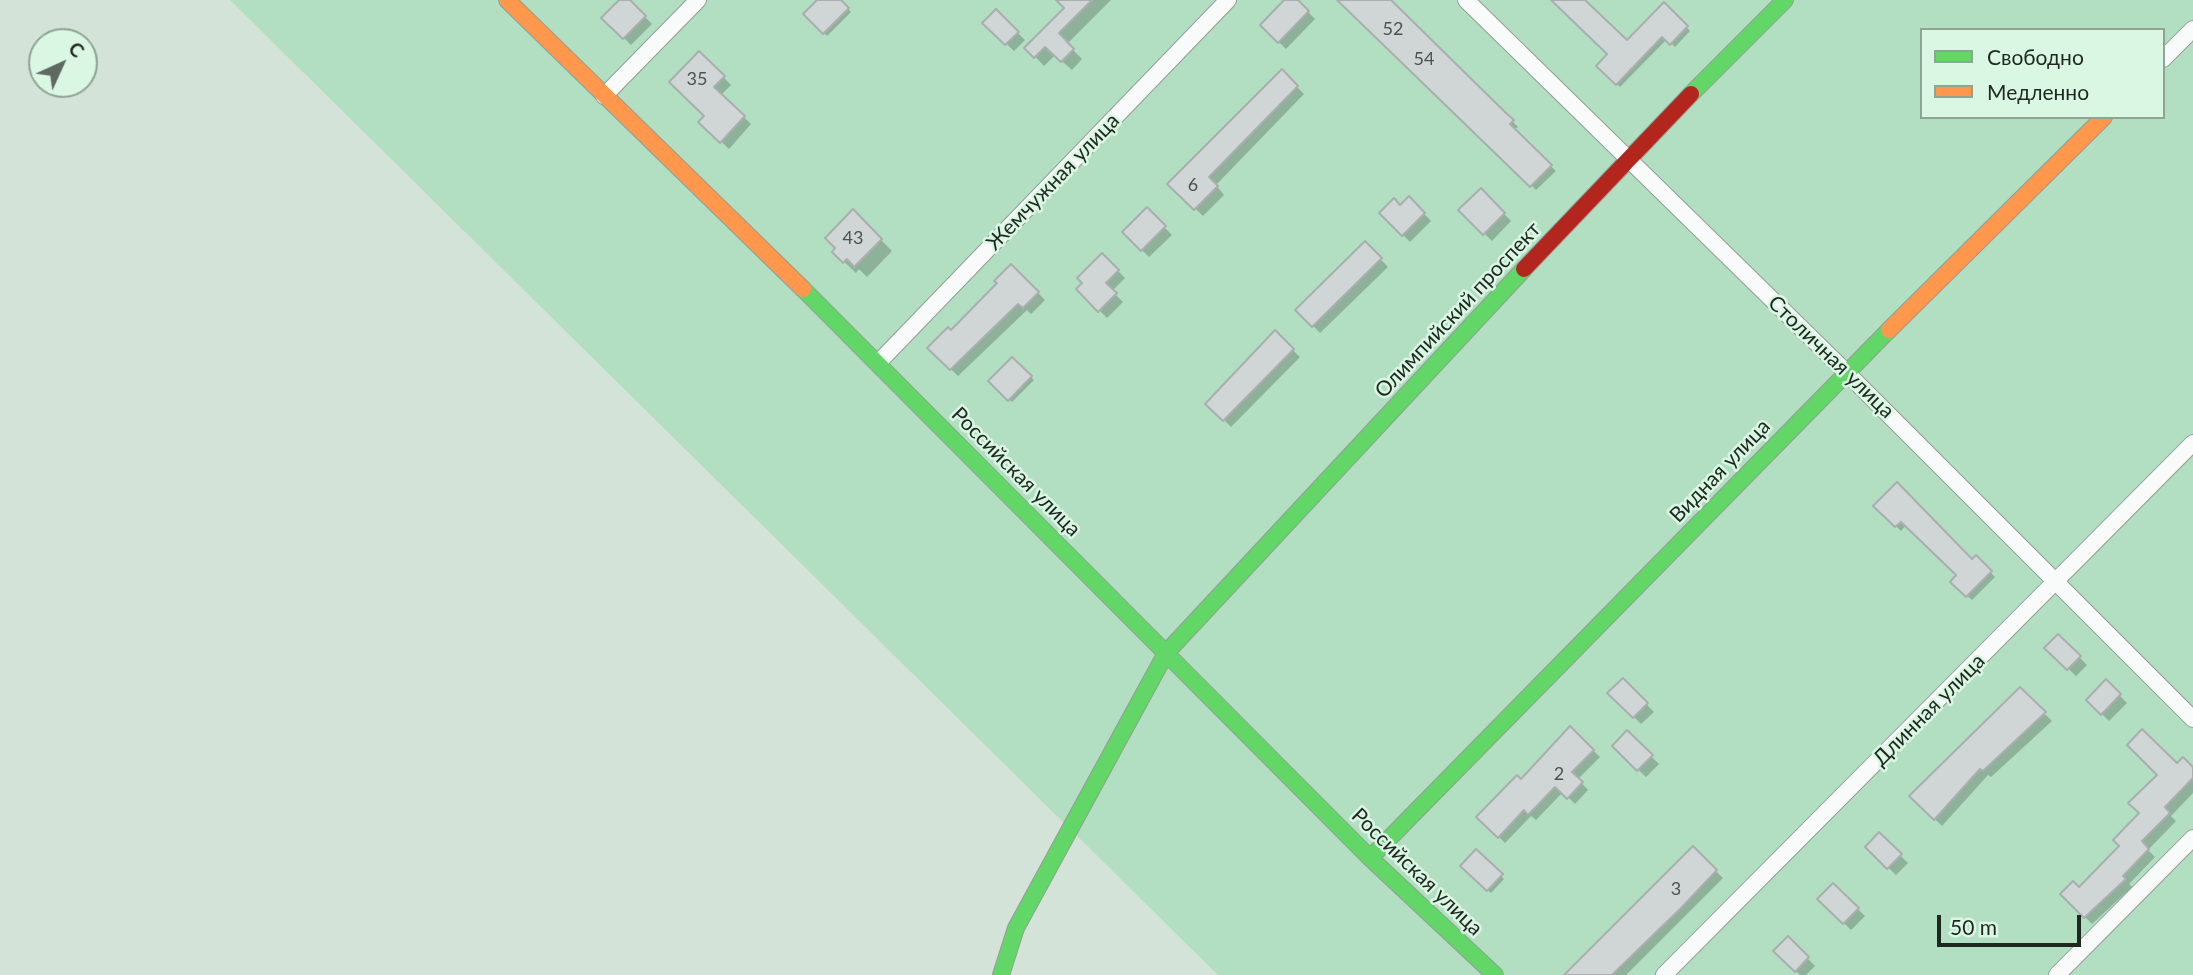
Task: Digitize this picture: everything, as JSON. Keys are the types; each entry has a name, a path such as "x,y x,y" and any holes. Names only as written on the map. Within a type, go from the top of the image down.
{"street":[{"name":"Российская улица","path":"507,0 878,363 1370,858 1495,975"},
{"path":"604,96 698,0"},
{"name":"Жемчужная улица","path":"878,363 1228,0"},
{"name":"Столичная улица","path":"1466,0 2058,581 2193,719"},
{"name":"Олимпийский проспект","path":"1001,975 1016,928 1166,653 1628,158 1785,0"},
{"path":"2165,57 2193,29"},
{"name":"Видная улица","path":"1370,858 1846,372 2102,119"},
{"name":"Длинная улица","path":"1664,975 2193,443"},
{"path":"2057,975 2193,838"}],"green space":[{"path":"230,0 2193,0 2193,975 1218,975"}],"building":[{"path":"619,0 630,0 646,16 623,39 601,18"},
{"path":"817,0 841,0 849,8 823,34 803,14"},
{"path":"1056,0 1092,0 1059,33 1074,49 1061,62 1045,47 1034,58 1024,48 1064,8"},
{"path":"1284,0 1298,0 1309,11 1278,43 1260,25"},
{"path":"1337,0 1391,0 1514,120 1510,124 1552,165 1530,187"},
{"path":"1551,0 1585,0 1627,40 1664,2 1688,26 1670,45 1662,37 1616,85 1596,66 1607,54"},
{"path":"996,9 1019,32 1005,45 982,23"},
{"path":"699,51 725,76 714,87 745,116 720,143 698,122 704,116 669,82"},
{"path":"1282,69 1298,86 1209,177 1218,186 1194,210 1167,184"},
{"path":"1481,188 1505,213 1483,235 1458,210"},
{"path":"1409,196 1425,213 1402,236 1379,213 1394,198 1400,205"},
{"path":"1147,207 1166,226 1141,251 1122,232"},
{"path":"853,209 882,239 854,267 847,259 843,263 832,252 835,248 825,238"},
{"path":"1365,241 1382,258 1312,327 1295,310"},
{"path":"1102,253 1119,270 1106,283 1117,293 1098,312 1076,289 1082,283 1077,278"},
{"path":"1011,264 1039,292 1023,308 1018,304 950,370 927,348 948,327 951,330 997,283 994,281"},
{"path":"1275,330 1294,349 1223,421 1205,404"},
{"path":"1012,357 1032,376 1008,401 988,381"},
{"path":"1897,482 1972,559 1976,555 1992,571 1966,597 1950,582 1956,575 1901,522 1895,527 1873,506"},
{"path":"2058,634 2081,656 2067,670 2044,648"},
{"path":"1623,678 1648,703 1633,718 1607,693"},
{"path":"2106,679 2121,694 2101,715 2086,700"},
{"path":"2020,687 2046,712 1983,771 1980,769 1934,820 1909,796"},
{"path":"1570,726 1594,750 1572,772 1583,782 1567,799 1555,787 1528,815 1524,810 1498,838 1476,817 1517,775 1521,779"},
{"path":"2142,729 2177,763 2183,757 2193,767 2193,778 2165,807 2170,813 2142,841 2149,849 2123,876 2126,879 2084,918 2060,894 2073,881 2079,887 2119,846 2113,840 2139,813 2128,803 2157,775 2127,745"},
{"path":"1627,730 1653,755 1637,771 1612,746"},
{"path":"1879,832 1902,854 1887,869 1865,847"},
{"path":"1693,846 1717,870 1681,908 1612,975 1564,975"},
{"path":"1476,849 1503,874 1487,891 1460,866"},
{"path":"1833,883 1859,908 1843,924 1817,899"},
{"path":"1788,936 1809,957 1795,972 1773,951"}],"traffic: fast":[{"path":"1691,94 1785,0"},
{"path":"1001,975 1016,928 1166,653 1524,269"},
{"path":"803,289 1370,858 1495,975"},
{"path":"1370,858 1889,330"}],"traffic: slow":[{"path":"507,0 803,289"},
{"path":"1889,330 2102,119"}],"traffic: jam":[{"path":"1524,269 1691,94"}]}
